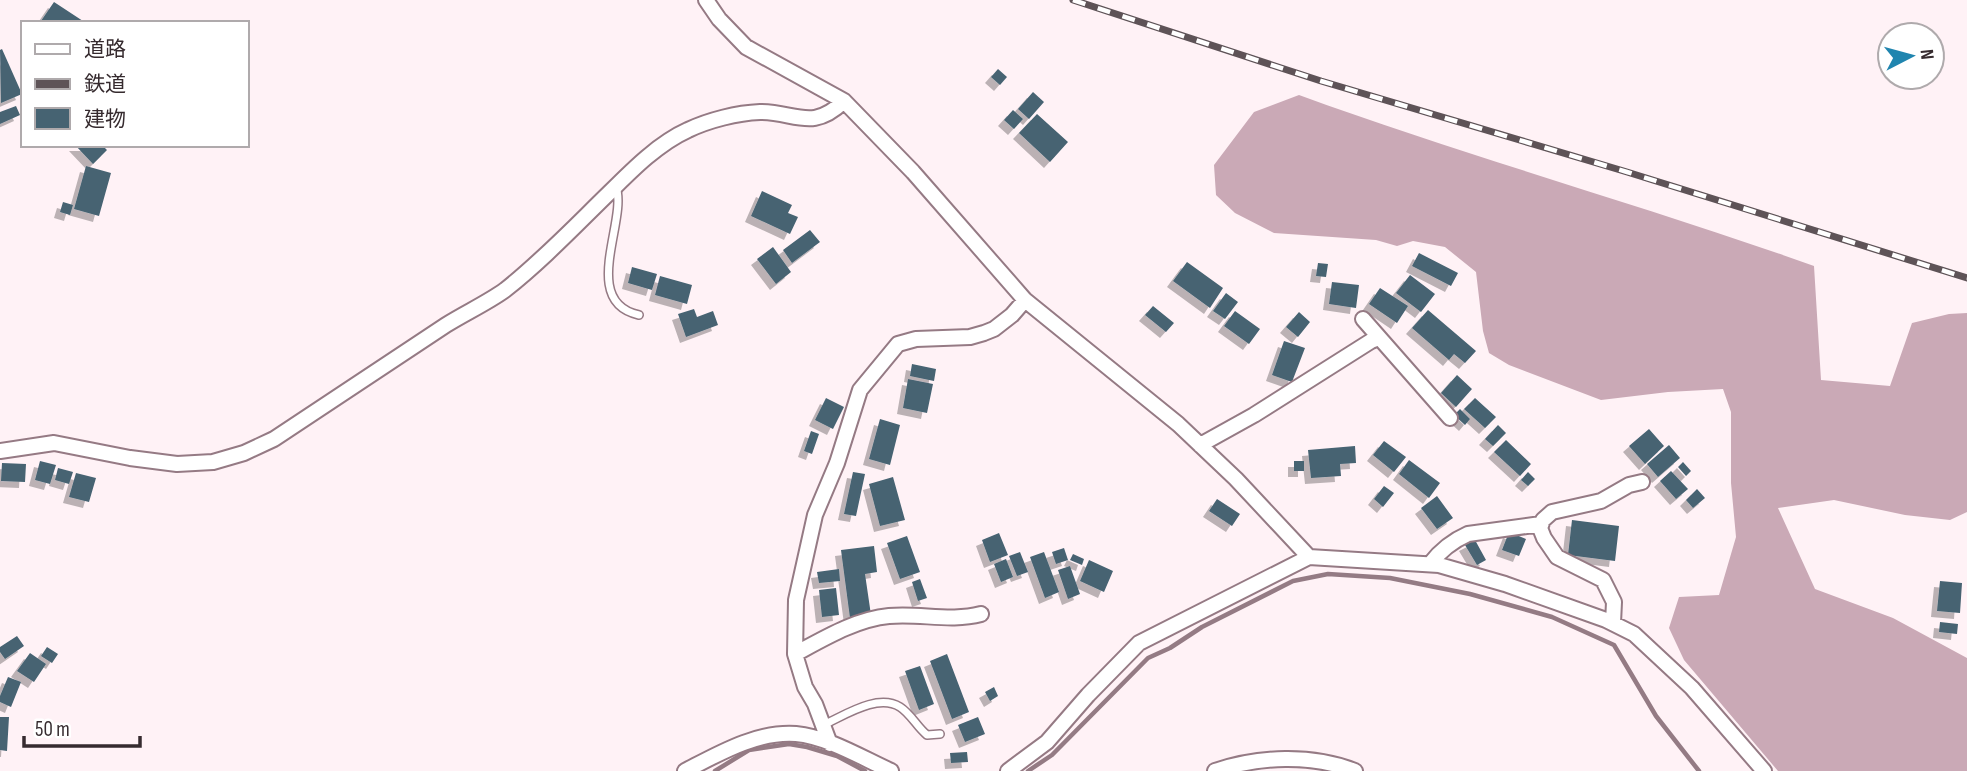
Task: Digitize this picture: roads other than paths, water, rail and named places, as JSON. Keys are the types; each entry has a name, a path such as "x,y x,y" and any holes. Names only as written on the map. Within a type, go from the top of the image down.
{"street":[{"path":"706,0 719,19 746,47 844,101 914,172 1025,300 1200,445 1309,557"},
{"path":"0,451 54,443 177,464 213,462 244,453 274,439 461,315 503,291 557,245 616,186 674,136 693,127 751,113 762,112 796,118 816,117 830,114 844,101"},
{"path":"830,744 794,654 796,600 815,515 837,463 860,390 898,344 916,339 970,337 984,333 1003,322 1025,300"},
{"path":"1363,319 1450,418"},
{"path":"1200,445 1379,338"},
{"path":"1612,623 1614,602 1603,580 1557,557 1544,538 1541,524 1552,512 1601,502 1629,485 1642,482"},
{"path":"1430,564 1439,553 1468,534 1541,524"},
{"path":"1008,771 1047,742 1139,643 1309,557 1430,564 1505,584 1612,623 1634,634 1692,688 1764,771"},
{"path":"794,654 834,633 888,616 956,618 981,614"},
{"path":"685,771 751,740 796,734 830,744 891,771"},
{"path":"1215,771 1241,762 1286,760 1334,762 1355,771"}],"lane":[{"path":"616,186 619,198 610,259 611,287 617,304 639,315"},
{"path":"823,725 862,707 888,702 901,707 927,735 940,734"}],"waterway":[{"path":"1028,771 1052,755 1148,658 1293,581 1328,574 1390,578 1470,594 1552,617 1614,645 1656,716 1699,771"},
{"path":"715,771 749,750 789,744 837,756 865,771"}],"railway":[{"path":"1073,0 1321,81 1627,172 1967,278"}]}
